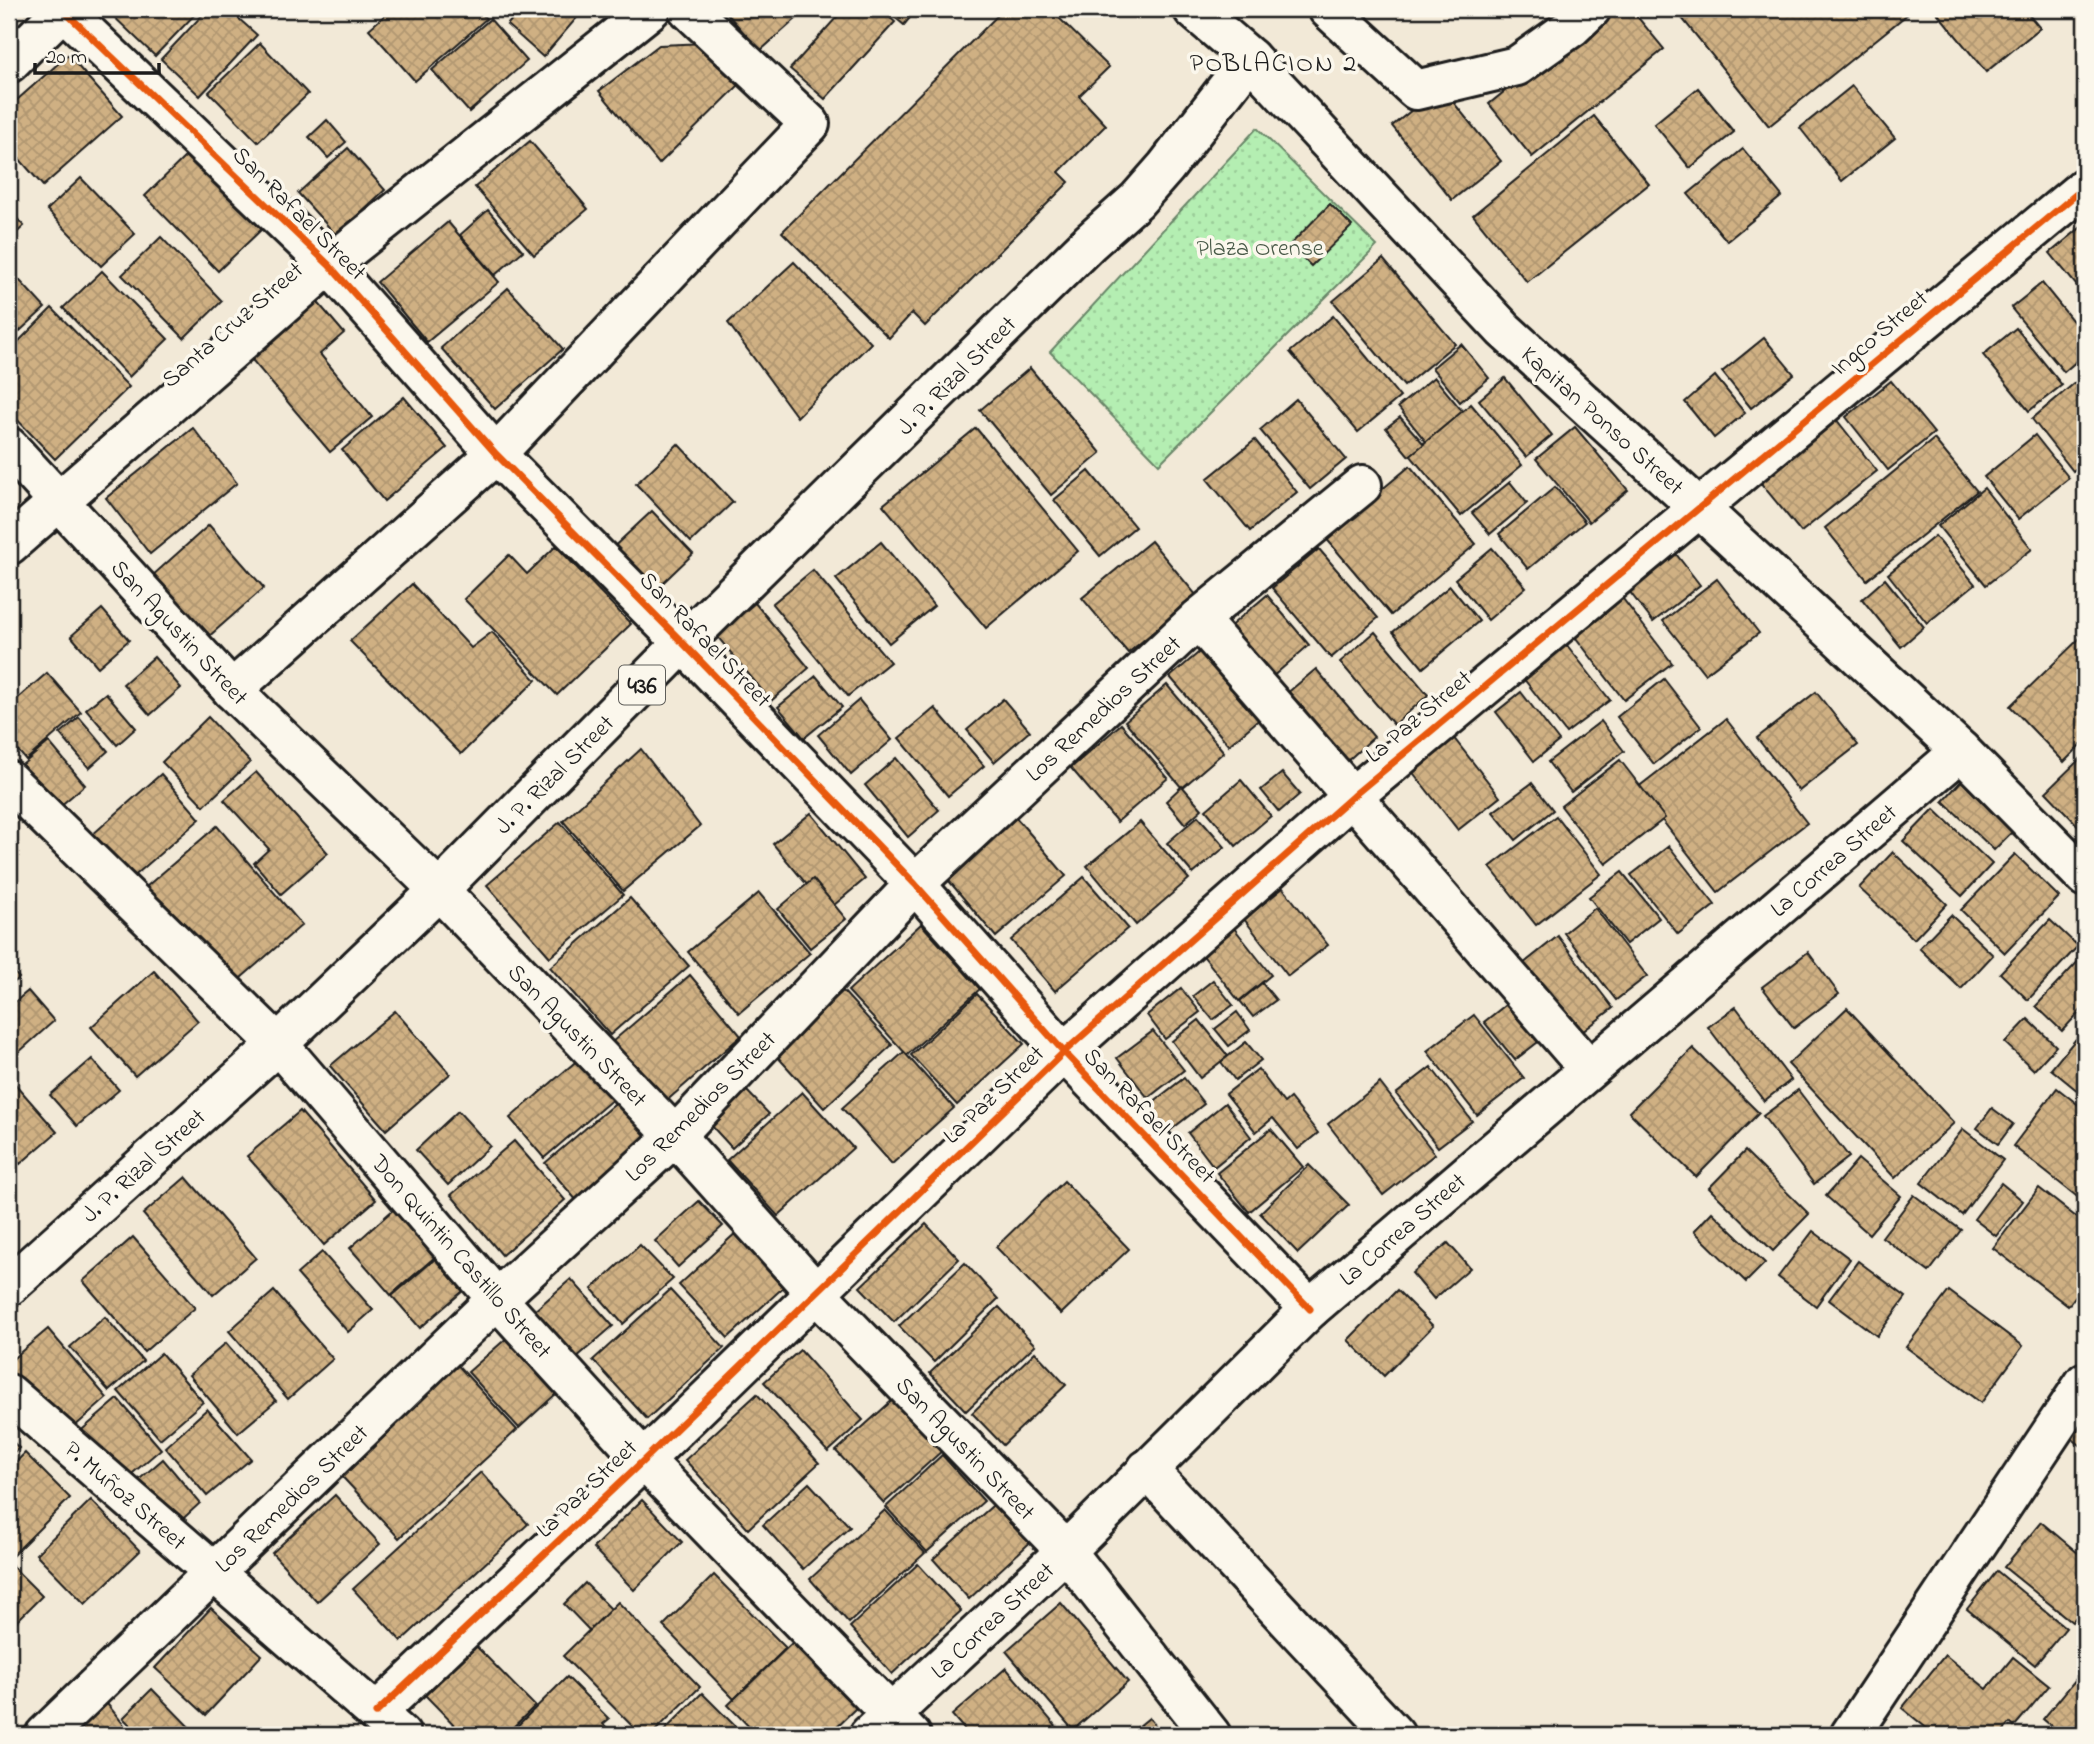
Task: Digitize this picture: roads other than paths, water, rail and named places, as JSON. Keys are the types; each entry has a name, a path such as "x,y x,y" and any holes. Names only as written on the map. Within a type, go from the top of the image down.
{"street":[{"name":"San Rafael Street","path":"63,9 329,265 496,454 684,643 915,884 1064,1052 1310,1308"},
{"path":"9,63 63,9"},
{"name":"Santa Cruz Street","path":"9,545 57,500 329,265 651,9"},
{"path":"232,690 496,454 810,124 688,9"},
{"name":"Kapitan Ponso Street","path":"1193,9 1250,58 1504,330 1961,751 2085,877"},
{"path":"1328,9 1416,90 1517,66 1572,27 1591,9"},
{"name":"J. P. Rizal Street","path":"9,1286 278,1044 439,890 684,643 1090,242 1137,200 1201,123 1250,58"},
{"name":"Ingco Street","path":"1698,506 2085,187"},
{"name":"San Agustin Street","path":"9,447 232,690 439,890 675,1136 815,1292 1066,1551 1211,1735"},
{"name":"Los Remedios Street","path":"45,1735 497,1299 675,1136 915,884 1198,619 1362,485"},
{"name":"La Paz Street","path":"389,1724 644,1460 1064,1052 1353,796 1698,506"},
{"path":"1198,619 1589,1069"},
{"name":"La Correa Street","path":"890,1729 1310,1308 1961,751"},
{"name":"Don Quintin Castillo Street","path":"9,780 278,1044 497,1299 890,1729"},
{"path":"1850,1735 2085,1382"},
{"name":"P. Muñoz Street","path":"9,1394 389,1724"},
{"path":"1147,1469 1395,1735"}],"district":[{"name":"POBLACION 2","path":"1274,62"}],"park label":[{"name":"Plaza Orense","path":"1260,247"}]}
